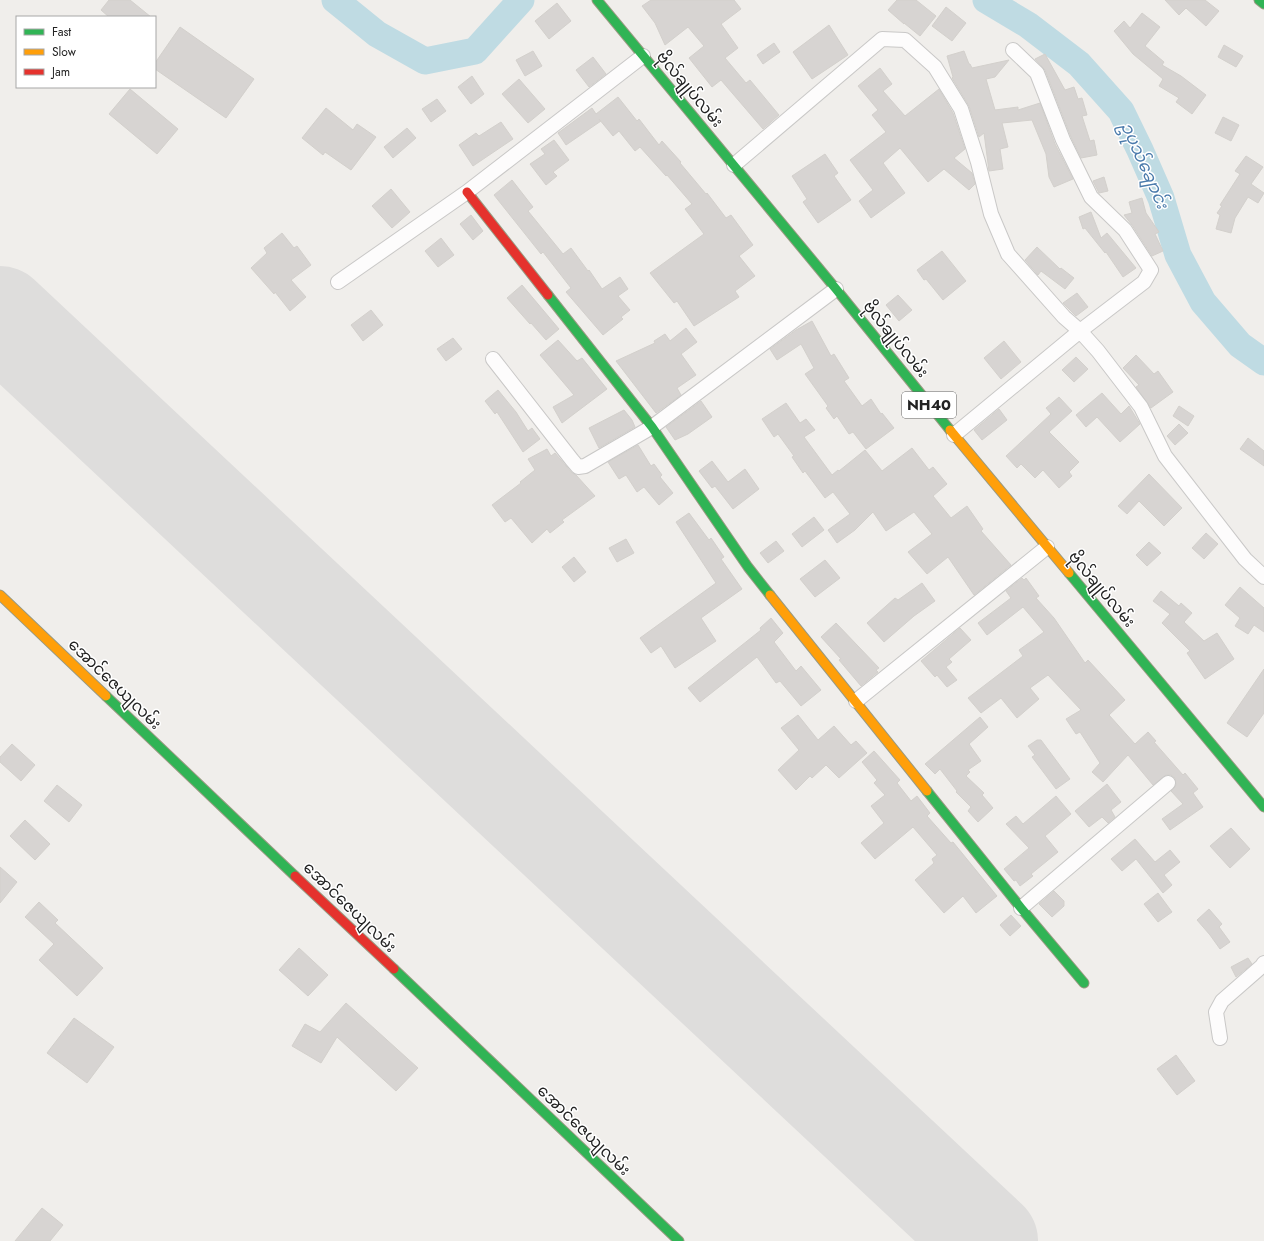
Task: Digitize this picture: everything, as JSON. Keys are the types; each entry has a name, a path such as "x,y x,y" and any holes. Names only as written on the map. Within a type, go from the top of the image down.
{"main road":[{"name":"ဗိုလ်ချုပ်လမ်း","path":"597,0 836,289 954,435 1264,807"},
{"path":"1259,0 1264,4"},
{"path":"467,192 652,427 748,568 1021,908 1084,983"},
{"name":"အောင်ဇေယျလမ်း","path":"0,594 679,1241"}],"street":[{"path":"734,165 882,39 905,40 935,67 961,109 978,162 991,214 1008,254 1064,317 1080,331 1098,351 1141,407 1165,456 1245,559 1264,577"},
{"path":"954,435 1080,331 1144,282 1151,270 1125,230 1091,197 1064,140 1037,73 1013,50"},
{"path":"338,282 467,192 643,56"},
{"path":"493,359 578,467 586,466 652,427 836,289"},
{"path":"856,701 1047,547"},
{"path":"1021,908 1168,783"},
{"path":"1220,1038 1216,1012 1222,1000 1264,963"}],"building":[{"path":"109,0 130,0 150,16 108,16 101,10"},
{"path":"651,0 734,0 741,9 721,24 738,48 725,58 746,83 750,80 779,115 763,129 721,80 712,87 689,58 704,46 688,27 665,45 655,23 642,6"},
{"path":"897,0 916,0 936,16 920,36 888,10"},
{"path":"1165,0 1205,0 1219,11 1206,26 1186,8 1179,15"},
{"path":"557,3 571,21 549,39 535,21"},
{"path":"946,7 966,23 952,41 932,26"},
{"path":"1142,13 1160,27 1145,46 1164,62 1162,65 1181,76 1206,95 1192,114 1176,102 1179,98 1159,86 1163,79 1133,54 1114,31 1124,21 1130,28"},
{"path":"829,25 848,55 812,79 793,52"},
{"path":"180,27 254,79 226,118 156,70 156,62"},
{"path":"774,43 780,52 763,64 757,55"},
{"path":"1224,45 1243,56 1236,67 1218,57"},
{"path":"533,51 542,66 525,76 516,60"},
{"path":"964,51 972,68 1009,60 995,77 986,79 995,110 1018,107 1018,110 1040,103 1055,144 1073,179 1054,187 1049,177 1046,154 1032,120 1002,123 1008,147 1000,149 1003,169 989,171 984,133 979,137 969,106 952,78 947,56"},
{"path":"1045,54 1065,90 1074,87 1078,99 1082,98 1087,115 1082,116 1090,141 1094,140 1097,155 1081,158 1071,137 1045,70 1035,59"},
{"path":"593,57 606,74 589,87 576,70"},
{"path":"880,68 892,84 883,91 905,116 939,89 953,113 965,149 954,158 972,173 975,184 969,190 944,169 928,182 900,148 883,163 905,193 871,218 859,201 873,190 850,160 886,132 872,115 878,110 858,86"},
{"path":"472,76 484,94 471,104 458,87"},
{"path":"519,79 545,109 528,123 502,94"},
{"path":"130,89 178,129 157,154 109,114"},
{"path":"618,97 637,121 639,119 659,145 662,141 681,162 680,163 706,194 707,193 726,218 731,215 753,245 739,256 755,276 735,291 739,297 694,326 677,301 674,303 650,273 704,234 685,209 692,204 640,147 635,151 619,131 613,136 601,121 566,145 558,133 592,108 596,114"},
{"path":"437,99 446,111 431,122 422,109"},
{"path":"326,108 353,130 357,124 376,137 351,170 325,152 323,155 302,138"},
{"path":"1223,117 1239,125 1231,141 1215,133"},
{"path":"501,122 513,139 473,166 459,145 476,133 479,136"},
{"path":"407,128 416,138 393,158 384,147"},
{"path":"554,140 569,160 553,172 557,176 546,185 530,164 545,154 541,149"},
{"path":"825,154 838,173 834,176 851,200 818,223 803,202 807,199 792,176"},
{"path":"1246,156 1263,167 1251,184 1264,193 1258,203 1248,197 1235,218 1231,233 1216,229 1220,215 1217,213 1222,206 1220,205 1240,174 1235,171"},
{"path":"1104,177 1108,191 1099,193 1093,181"},
{"path":"512,180 533,207 528,211 563,254 571,248 602,289 620,277 628,289 618,296 630,310 621,317 623,319 603,335 566,292 571,288 543,252 541,254 494,195"},
{"path":"391,189 410,212 392,228 372,206"},
{"path":"1142,198 1146,213 1159,232 1155,234 1163,251 1152,256 1124,215 1132,213 1129,202"},
{"path":"1091,212 1101,238 1107,233 1136,268 1123,277 1106,252 1105,253 1085,228 1083,229 1079,217"},
{"path":"471,215 483,231 473,240 460,224"},
{"path":"282,233 294,248 297,246 311,265 291,280 306,297 290,311 275,292 274,294 251,268 267,253 264,248"},
{"path":"441,238 454,255 438,267 425,251"},
{"path":"1037,247 1060,269 1061,268 1074,278 1065,289 1041,271 1038,275 1025,260"},
{"path":"942,251 966,281 943,300 926,279 924,280 917,270"},
{"path":"522,285 559,329 546,340 507,298"},
{"path":"1077,293 1088,307 1076,316 1063,303"},
{"path":"898,295 912,310 899,321 886,305"},
{"path":"371,310 383,325 363,341 351,325"},
{"path":"812,321 831,356 834,354 849,378 844,381 862,406 871,399 881,414 882,413 894,428 866,449 853,432 849,434 837,416 834,419 826,408 828,406 805,374 814,368 801,344 777,360 770,349 796,330"},
{"path":"686,328 697,342 681,354 696,375 677,388 681,395 656,413 616,361 655,343 654,341 665,334 670,341"},
{"path":"453,338 462,349 446,361 437,349"},
{"path":"558,340 577,361 582,358 607,389 562,423 553,407 574,395 540,355"},
{"path":"1004,341 1021,362 1001,379 984,358"},
{"path":"1136,355 1154,374 1158,371 1173,392 1151,408 1136,387 1139,385 1123,368"},
{"path":"1076,357 1088,369 1074,382 1062,370"},
{"path":"498,390 516,412 528,431 532,428 540,439 523,452 497,412 495,414 485,401"},
{"path":"1102,393 1121,414 1129,406 1140,424 1120,442 1097,417 1086,427 1076,415"},
{"path":"1059,397 1072,411 1049,432 1079,462 1069,472 1072,476 1059,488 1043,470 1035,478 1021,464 1017,468 1006,456 1051,414 1046,408"},
{"path":"701,401 712,417 688,434 675,440 666,427"},
{"path":"786,403 800,423 806,419 815,430 804,437 832,475 865,450 882,471 912,448 929,470 933,467 947,484 933,496 951,518 967,506 983,529 981,531 1011,565 974,595 948,557 927,574 908,552 932,534 914,512 886,531 873,512 855,530 837,543 828,530 850,514 833,492 825,498 805,471 803,473 792,457 794,456 778,434 774,437 762,419"},
{"path":"1179,406 1194,416 1188,426 1173,416"},
{"path":"999,409 1007,420 982,440 974,430"},
{"path":"624,410 632,420 635,427 599,448 589,428"},
{"path":"1179,424 1188,433 1175,445 1167,436"},
{"path":"1248,438 1264,451 1264,466 1240,449"},
{"path":"638,445 651,466 654,464 662,475 660,477 673,493 659,505 644,487 637,492 626,475 619,479 608,462"},
{"path":"547,449 551,456 555,453 595,496 562,520 564,522 550,533 547,529 532,543 511,518 505,522 492,505 521,483 520,482 535,470 528,459"},
{"path":"712,461 728,482 745,469 759,489 733,509 715,486 712,488 699,471"},
{"path":"1149,474 1182,508 1164,526 1139,501 1127,514 1118,506"},
{"path":"689,513 709,540 711,538 724,557 721,559 742,589 701,618 716,641 675,668 661,646 651,653 640,638 716,583 676,522"},
{"path":"814,517 824,530 802,547 792,534"},
{"path":"1206,533 1218,544 1204,559 1192,548"},
{"path":"626,539 634,553 617,562 609,548"},
{"path":"776,541 784,551 768,563 760,553"},
{"path":"1149,542 1161,553 1147,566 1136,555"},
{"path":"574,557 586,572 574,582 562,567"},
{"path":"825,560 840,578 815,597 800,579"},
{"path":"1022,578 1024,580 1026,578 1039,596 1036,598 1054,618 1085,663 1088,660 1125,700 1109,715 1135,744 1148,732 1156,741 1154,742 1183,775 1185,773 1198,789 1193,793 1203,807 1170,830 1162,819 1183,804 1171,791 1176,785 1175,778 1171,775 1166,775 1153,785 1128,755 1103,782 1092,772 1100,763 1080,732 1076,734 1066,719 1081,710 1048,675 1030,688 1039,699 1017,718 1001,698 981,713 968,698 1023,656 1019,650 1044,632 1023,607 987,635 978,623 1011,598 1006,591"},
{"path":"922,583 935,601 914,616 884,642 867,623 895,598 898,600"},
{"path":"1240,587 1264,608 1264,632 1254,625 1248,634 1235,626 1240,618 1225,605"},
{"path":"1161,591 1179,606 1181,603 1192,613 1184,622 1204,641 1217,633 1234,659 1205,679 1187,653 1190,651 1162,623 1170,614 1153,601"},
{"path":"771,618 783,633 774,642 796,671 801,666 821,690 801,706 780,681 776,683 757,657 700,702 688,688 761,630 760,628"},
{"path":"836,623 879,668 876,670 878,672 861,686 839,660 841,659 821,637"},
{"path":"960,628 971,640 949,659 952,662 946,667 957,680 947,687 937,675 935,677 921,661"},
{"path":"1264,669 1264,713 1247,737 1227,723"},
{"path":"798,715 818,740 834,726 851,745 856,741 867,753 839,778 826,765 812,778 810,776 796,790 778,770 799,750 781,728"},
{"path":"980,717 988,727 969,744 981,761 968,770 970,772 966,776 984,793 982,795 993,808 978,822 968,811 971,807 956,792 957,791 940,769 935,774 925,764"},
{"path":"1037,740 1041,740 1070,779 1056,789 1032,757 1035,755 1028,746"},
{"path":"12,744 35,765 21,781 0,762 0,757"},
{"path":"874,751 900,780 897,783 911,801 917,796 930,813 927,816 951,843 953,842 997,896 976,913 963,896 944,913 915,880 934,863 932,859 937,855 913,827 875,859 861,843 884,823 871,806 885,795 874,783 877,780 862,762"},
{"path":"1107,784 1121,802 1111,810 1115,817 1108,823 1102,817 1089,827 1075,811"},
{"path":"57,785 82,805 69,822 44,801"},
{"path":"1056,796 1071,814 1045,836 1058,852 1031,874 1033,876 1020,886 1004,869 1029,848 1006,824 1016,816 1023,824"},
{"path":"25,820 50,844 35,860 10,836"},
{"path":"1231,828 1250,849 1230,868 1210,846"},
{"path":"1135,839 1155,862 1170,850 1180,862 1164,875 1172,885 1163,893 1136,859 1122,871 1111,859"},
{"path":"0,867 17,882 0,903"},
{"path":"1054,891 1064,901 1064,906 1052,917 1039,904"},
{"path":"1158,893 1172,912 1158,922 1144,904"},
{"path":"39,902 58,920 55,923 103,968 77,996 39,960 54,944 25,917"},
{"path":"1209,909 1222,924 1219,927 1230,942 1220,949 1197,920"},
{"path":"1011,915 1021,926 1010,936 1000,925"},
{"path":"299,948 328,975 308,996 279,970"},
{"path":"1248,958 1252,964 1236,977 1231,967"},
{"path":"346,1003 418,1068 396,1091 337,1037 321,1063 292,1046 305,1024 320,1032"},
{"path":"74,1018 114,1047 87,1083 47,1053"},
{"path":"1176,1055 1195,1081 1177,1095 1157,1069"},
{"path":"42,1208 63,1225 50,1241 15,1241"}],"waterway":[{"name":"ဥပုသ်ချောင်း","path":"335,0 377,34 425,61 475,51 521,0"},
{"name":"ဥပုသ်ချောင်း","path":"986,0 1028,25 1079,64 1121,111 1161,198 1178,255 1203,302 1240,345 1264,362"}],"runway":[{"path":"0,316 988,1241"}],"traffic: fast":[{"path":"597,0 836,289 950,430"},
{"path":"1259,0 1264,4"},
{"path":"548,295 652,427 748,567 770,595"},
{"path":"1069,573 1264,807"},
{"path":"106,696 295,876"},
{"path":"927,791 1021,908 1084,983"},
{"path":"394,969 679,1241"}],"traffic: slow":[{"path":"950,430 1069,573"},
{"path":"0,595 106,696"},
{"path":"770,595 927,791"}],"traffic: jam":[{"path":"467,192 548,295"},
{"path":"295,876 394,969"}]}
